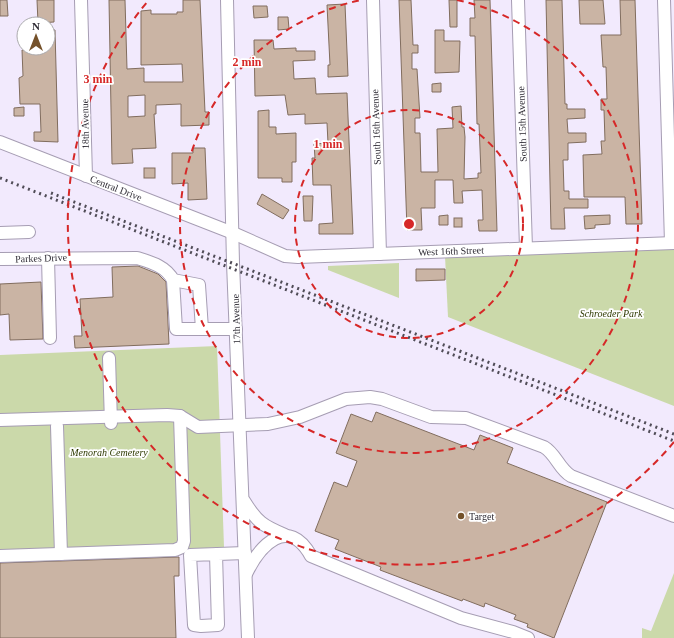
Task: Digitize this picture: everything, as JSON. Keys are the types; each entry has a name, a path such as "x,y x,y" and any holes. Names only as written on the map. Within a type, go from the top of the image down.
{"street":[{"name":"18th Avenue","path":"81,0 86,176"},
{"name":"17th Avenue","path":"227,0 232,233 241,426 248,638"},
{"name":"South 16th Avenue","path":"373,0 380,254"},
{"name":"South 15th Avenue","path":"518,0 526,248"},
{"path":"664,0 673,243"},
{"name":"Central Drive","path":"0,142 232,233"},
{"path":"0,233 29,232"},
{"name":"West 16th Street","path":"232,233 285,256 298,257 673,243"},
{"name":"Parkes Drive","path":"0,259 82,257 137,258 155,264 170,273 173,280"},
{"path":"48,258 50,338"},
{"path":"202,329 199,285 173,280 176,329 202,329 236,329"},
{"path":"109,358 110,421"},
{"path":"0,428 57,426 167,415 201,427 241,426 278,422 300,417 346,399 358,397 382,399 431,417 466,418 544,447 553,454 564,470 571,476 674,516"},
{"path":"0,420 110,421"},
{"path":"0,556 175,550 182,547 184,541 183,420"},
{"path":"57,426 61,554"},
{"path":"243,500 254,518 270,529 300,540 311,556 462,618 513,632 528,638"},
{"path":"246,575 262,548 272,540 285,535"},
{"path":"216,554 218,625 194,625 190,554 245,553"}],"green space":[{"name":"Schroeder Park","path":"674,249 674,406 448,317 445,256"},
{"path":"399,263 399,298 328,270 328,266"},
{"name":"Menorah Cemetery","path":"217,346 224,547 0,560 0,355"},
{"path":"674,573 674,638 642,638 642,628 651,631"}],"building":[{"path":"0,0 7,0 8,16 0,16"},
{"path":"37,0 54,0 54,16 38,16"},
{"path":"109,0 125,0 127,69 144,68 144,82 183,82 182,64 141,65 141,11 151,10 151,14 177,14 177,12 183,12 183,0 200,0 205,112 209,112 209,125 181,126 181,104 156,105 156,114 154,114 156,148 132,149 133,163 112,164","holes":["145,95 145,116 128,117 128,96"]},
{"path":"399,0 411,0 413,45 418,45 418,53 412,53 412,69 417,69 420,118 415,118 415,133 420,133 421,172 438,172 437,129 453,128 452,107 461,106 462,127 464,127 465,137 464,179 478,178 478,173 481,173 479,124 477,124 475,36 470,36 470,18 475,18 474,0 490,0 497,231 479,231 478,220 483,220 482,190 462,191 463,203 454,203 453,180 435,180 435,208 421,208 422,230 407,230"},
{"path":"449,0 457,0 457,27 450,27"},
{"path":"546,0 562,0 565,104 567,104 567,109 585,109 585,118 567,119 568,133 586,133 586,142 568,143 568,160 563,160 564,191 569,191 569,199 588,199 588,208 564,208 565,229 551,229"},
{"path":"579,0 603,0 605,24 580,24"},
{"path":"620,0 635,0 642,224 626,224 625,197 584,197 583,155 602,154 601,141 605,141 604,110 601,110 601,99 607,99 606,67 603,67 601,35 621,35"},
{"path":"345,4 348,76 328,77 328,65 330,65 327,5"},
{"path":"253,6 267,6 268,17 254,18"},
{"path":"278,17 288,17 289,29 278,30"},
{"path":"435,30 444,30 444,41 460,41 459,72 435,73"},
{"path":"254,40 273,40 274,49 296,48 296,51 315,51 315,60 293,61 294,79 315,78 316,94 347,93 353,234 319,234 319,224 333,223 331,185 313,185 312,158 315,158 314,144 328,143 327,123 305,124 305,114 288,115 285,95 255,96"},
{"path":"22,56 56,56 58,142 34,141 34,132 41,132 40,104 20,104 19,78 23,76"},
{"path":"441,83 441,92 432,92 432,84"},
{"path":"24,107 24,116 14,116 14,108"},
{"path":"269,110 269,127 276,127 276,134 296,133 296,162 292,162 292,182 282,182 282,178 258,178 258,111"},
{"path":"193,148 205,148 207,199 188,200 188,183 172,184 172,153 193,153"},
{"path":"144,168 155,168 155,178 144,178"},
{"path":"262,194 289,210 283,219 257,204"},
{"path":"303,196 313,196 312,221 304,221"},
{"path":"448,215 448,225 439,225 439,216"},
{"path":"610,215 610,224 595,225 595,228 585,229 584,216"},
{"path":"454,218 462,218 462,227 454,227"},
{"path":"138,266 158,274 166,282 169,344 75,348 74,336 82,336 80,299 113,297 112,267"},
{"path":"416,269 445,269 445,280 416,281"},
{"path":"41,282 43,339 10,340 9,314 0,315 0,284"},
{"name":"Target","path":"376,412 474,450 480,435 513,448 507,463 607,502 554,638 527,627 528,624 514,619 516,615 485,603 484,607 463,599 462,601 380,570 381,567 335,549 339,540 315,531 334,482 347,487 357,461 336,453 351,414 372,422"},
{"path":"179,557 179,576 174,576 176,638 0,638 0,563"}],"railway":[{"path":"0,178 674,441"},
{"path":"51,193 674,434"}],"place":[{"name":"Target","path":"461,516"}]}
